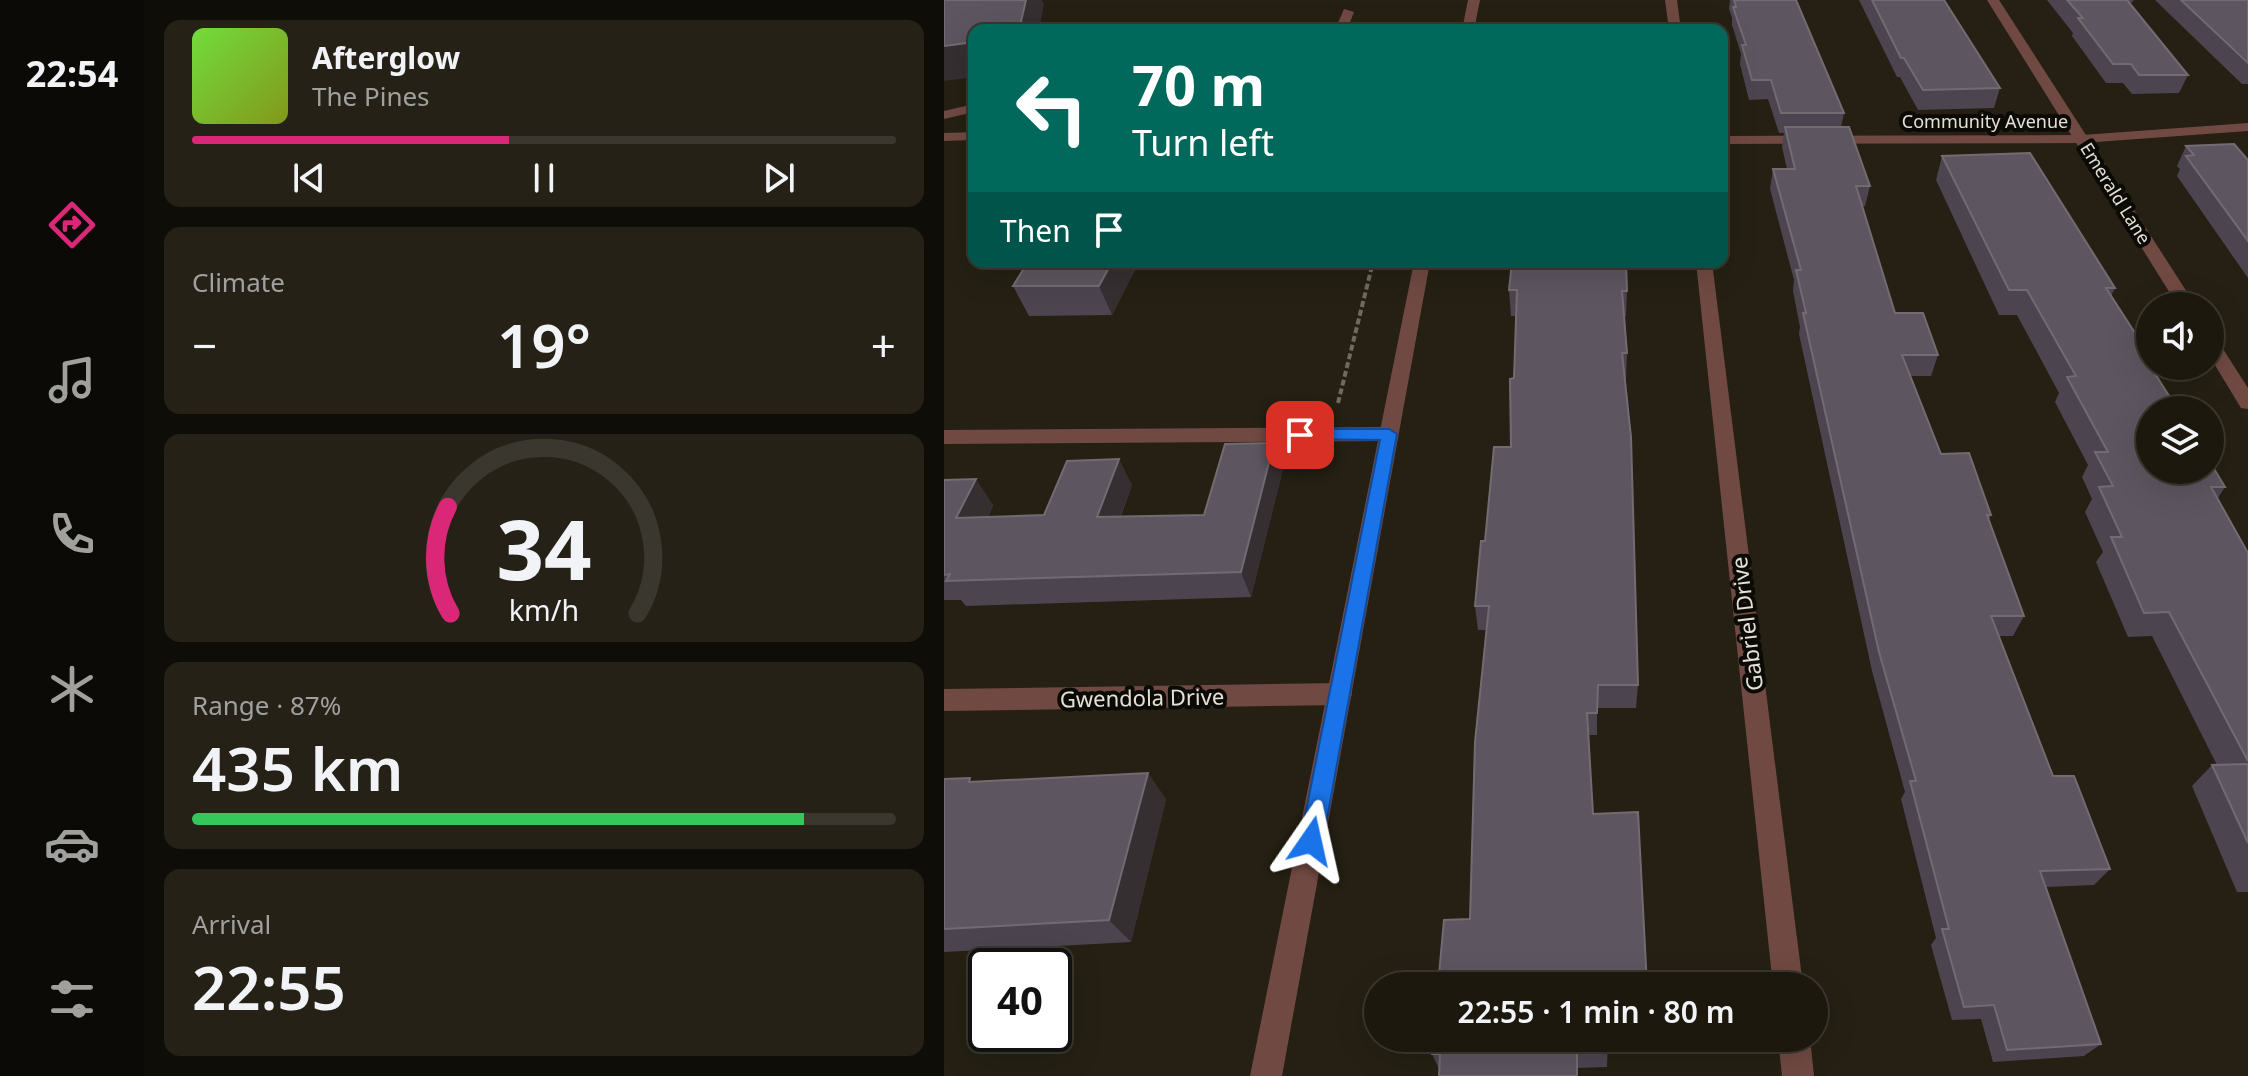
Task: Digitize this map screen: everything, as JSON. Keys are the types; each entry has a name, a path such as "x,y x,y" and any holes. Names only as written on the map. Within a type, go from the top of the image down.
{"street":[{"path":"1469,24 1474,0"},
{"path":"1671,0 1674,24"},
{"name":"Emerald Lane","path":"1993,0 2178,292"},
{"path":"1343,24 1348,12"},
{"path":"944,115 968,109"},
{"name":"Community Avenue","path":"1728,140 2082,139 2248,127"},
{"path":"944,137 968,136"},
{"path":"1266,1076 1421,268"},
{"name":"Gabriel Drive","path":"1705,268 1786,972"},
{"path":"2224,364 2248,403"},
{"path":"944,437 1389,434"},
{"name":"Gwendola Drive","path":"944,700 1340,694"},
{"path":"1795,1052 1798,1076"}],"path":[{"path":"1330,435 1372,268"}],"building":[{"path":"944,0 1026,0 1020,24 968,24 968,43 944,46"},
{"path":"1734,0 1796,0 1844,113 1781,113 1771,80 1752,80 1742,45 1746,45 1733,7 1736,7"},
{"path":"1872,0 1944,0 2000,88 1923,90 1904,58 1901,58"},
{"path":"2067,0 2127,0 2188,75 2139,75 2131,64 2113,64 2078,18 2083,18"},
{"path":"2181,0 2248,0 2248,63"},
{"path":"1785,127 1849,127 1870,186 1856,186 1895,313 1923,313 1938,355 1902,355 1941,454 1969,453 1991,515 1987,515 2024,616 1991,616 2053,776 2074,776 2110,869 2040,871 2101,1044 2007,1050 1994,1005 1964,1007 1942,929 1949,929 1910,781 1916,781 1879,652 1803,313 1806,313 1796,270 1801,270 1773,169 1795,169"},
{"path":"2234,144 2248,160 2248,241 2186,156 2194,155 2186,146"},
{"path":"2030,153 2115,288 2106,288 2136,334 2136,380 2159,380 2169,396 2136,396 2136,484 2223,484 2225,487 2211,487 2248,553 2248,761 2169,612 2144,613 2111,537 2122,537 2099,487 2113,486 2095,452 2108,452 2067,377 2076,376 2027,290 2009,290 1942,156"},
{"path":"1024,268 1109,268 1099,286 1013,286"},
{"path":"1511,268 1626,268 1627,291 1622,291 1627,353 1622,353 1631,437 1638,685 1598,685 1597,713 1587,713 1593,814 1638,812 1646,972 1439,972 1444,920 1470,919 1475,742 1489,606 1475,606 1494,447 1511,447 1510,379 1514,378 1517,290 1509,290"},
{"path":"1274,443 1241,572 946,581 950,574 944,575 944,480 976,479 956,518 1044,515 1067,461 1119,459 1097,517 1204,515 1225,444"},
{"path":"2248,764 2248,843 2212,765"},
{"path":"1148,773 1109,920 944,929 944,779 970,778 969,782"},
{"path":"1608,1052 1577,1053 1577,1076 1439,1076 1440,1054 1432,1054"}],"route":[{"path":"1300,435 1389,434 1311,841"}]}
